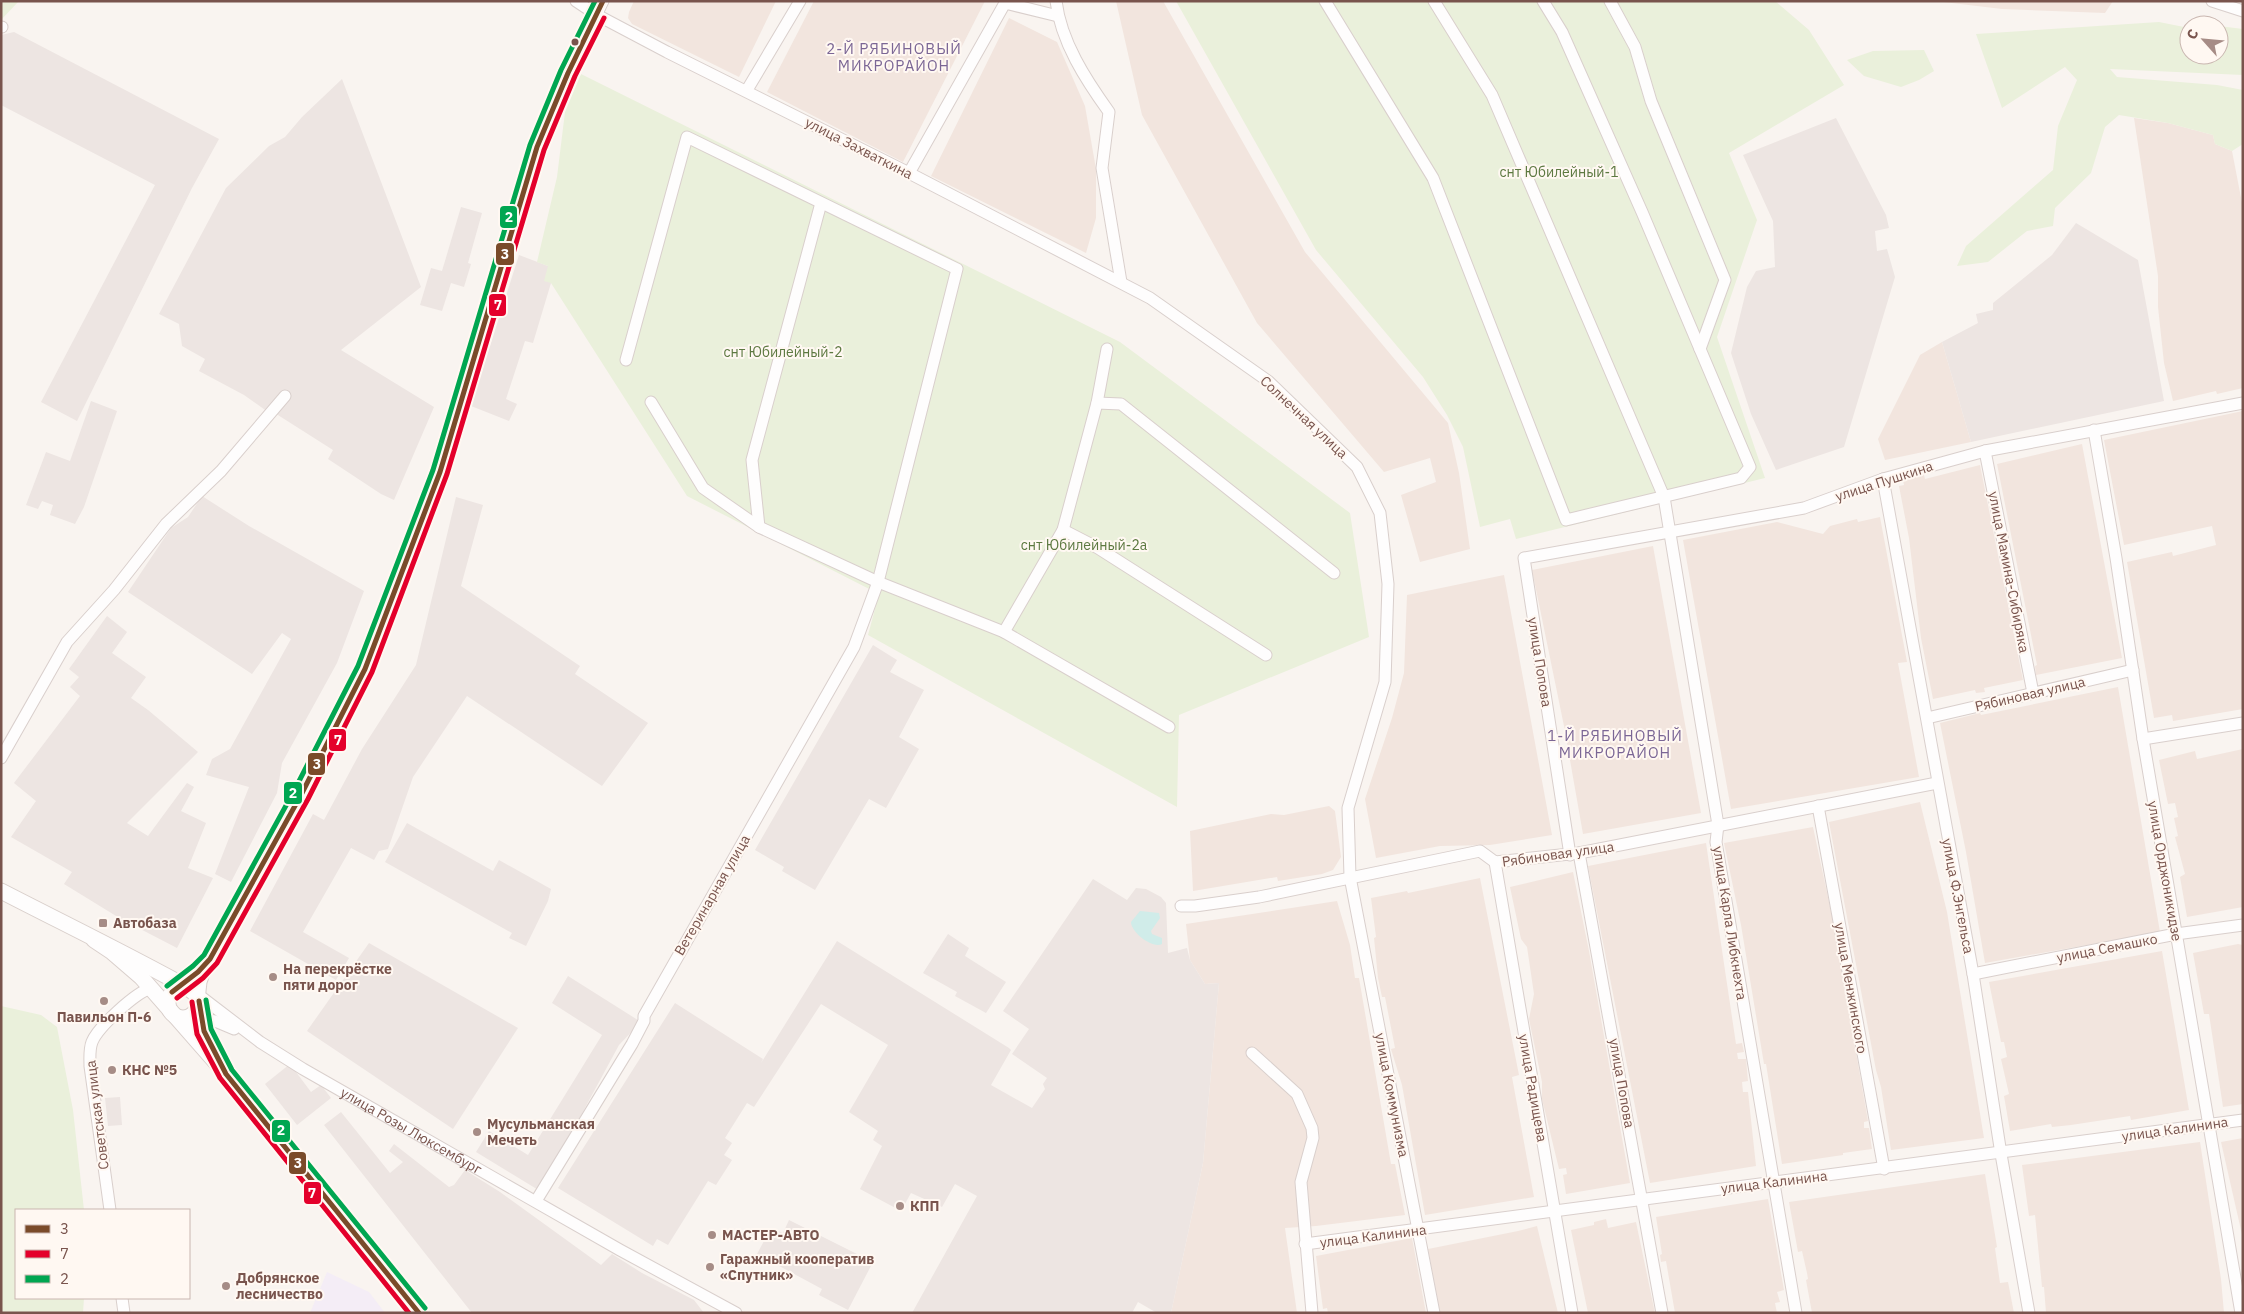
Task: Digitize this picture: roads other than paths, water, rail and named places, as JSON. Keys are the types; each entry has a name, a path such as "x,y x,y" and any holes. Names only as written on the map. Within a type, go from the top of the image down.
{"street":[{"name":"улица Захваткина","path":"576,1 597,15 667,52 747,90 1121,282"},
{"path":"419,1313 226,1074 195,1018 189,993 301,795 365,669 440,472 462,393 537,147 568,73 603,1"},
{"path":"747,90 800,1"},
{"path":"1056,1 1058,16 1083,75 1109,112 1102,168 1121,282"},
{"path":"1325,1 1433,178 1566,520 1741,478 1750,467 1562,32 1543,1"},
{"name":"улица Карла Либкнехта","path":"1434,1 1492,95 1664,497 1718,825 1716,842 1796,1313"},
{"path":"1610,1 1635,47 1651,101 1725,280 1700,349"},
{"path":"2212,1 2243,11"},
{"path":"909,173 1005,3 1058,16"},
{"path":"626,360 687,136 820,203 752,460 758,527"},
{"name":"Ветеринарная улица","path":"536,1201 632,1044 644,1021 644,1016 854,647 878,582 956,268 820,203"},
{"name":"Солнечная улица","path":"1121,282 1150,298 1268,381 1357,466 1380,513 1388,584 1385,682 1348,808 1350,877"},
{"path":"1004,632 1063,530 1097,403 1107,349"},
{"path":"1,758 66,642 114,590 166,524 221,471 286,396"},
{"path":"651,402 703,488 758,527 878,582 1004,632 1169,727"},
{"path":"1097,403 1121,404 1334,573"},
{"name":"улица Пушкина","path":"1524,558 1804,508 1883,479 1985,451 2243,403"},
{"name":"улица Орджоникидзе","path":"2094,430 2142,739 2241,1313"},
{"name":"улица Мамина-Сибиряка","path":"1985,451 2033,693"},
{"name":"улица Ф.Энгельса","path":"1883,479 1973,974 2001,1154 2029,1313"},
{"path":"1063,530 1098,548 1266,654"},
{"name":"улица Попова","path":"1524,558 1575,854 1644,1200 1662,1313"},
{"name":"Рябиновая улица","path":"1927,718 2132,670"},
{"path":"2142,739 2243,723"},
{"name":"Рябиновая улица","path":"1181,906 1195,906 1259,897 1480,851 1495,862 1575,854 1937,783"},
{"name":"улица Менжинского","path":"1818,806 1884,1169"},
{"name":"улица Радищева","path":"1495,862 1572,1313"},
{"name":"улица Коммунизма","path":"1350,877 1434,1313"},
{"name":"улица Розы Люксембург","path":"1,891 94,940 143,962 260,1042 435,1146 736,1313"},
{"name":"улица Семашко","path":"1973,974 2176,934 2243,925"},
{"name":"улица Розы Люксембург","path":"94,940 127,964 151,988 226,1074"},
{"path":"210,958 201,982 189,993 168,999 168,1006 171,1012 179,1018 195,1018 222,1023 260,1042"},
{"path":"127,964 134,973 136,983 128,1002"},
{"name":"Советская улица","path":"110,1209 90,1051 94,1038 128,1002 144,990 151,988"},
{"path":"1252,1052 1297,1094 1312,1128 1313,1138 1302,1182 1305,1244 1312,1313"},
{"name":"улица Калинина","path":"1305,1244 1644,1200 1774,1181 2001,1154 2243,1120"},
{"path":"122,1299 124,1313"}],"water":[{"path":"1140,911 1159,913 1160,918 1151,931 1152,934 1162,938 1162,944 1158,945 1148,942 1134,930 1131,922"}],"place":[{"name":"Автобаза","path":"103,923"},
{"name":"На перекрёстке пяти дорог","path":"273,977"},
{"name":"Павильон П-6","path":"104,1001"},
{"name":"КНС №5","path":"112,1070"},
{"name":"Мусульманская Мечеть","path":"477,1132"},
{"name":"КПП","path":"900,1206"},
{"name":"МАСТЕР-АВТО","path":"712,1235"},
{"name":"Гаражный кооператив «Спутник»","path":"710,1267"},
{"name":"Добрянское лесничество","path":"226,1286"}],"district":[{"name":"2-Й РЯБИНОВЫЙ МИКРОРАЙОН","path":"894,58"},
{"name":"1-Й РЯБИНОВЫЙ МИКРОРАЙОН","path":"1615,744"}],"park label":[{"name":"снт Юбилейный-1","path":"1559,172"},
{"name":"снт Юбилейный-2","path":"783,352"},
{"name":"снт Юбилейный-2а","path":"1084,545"}]}
